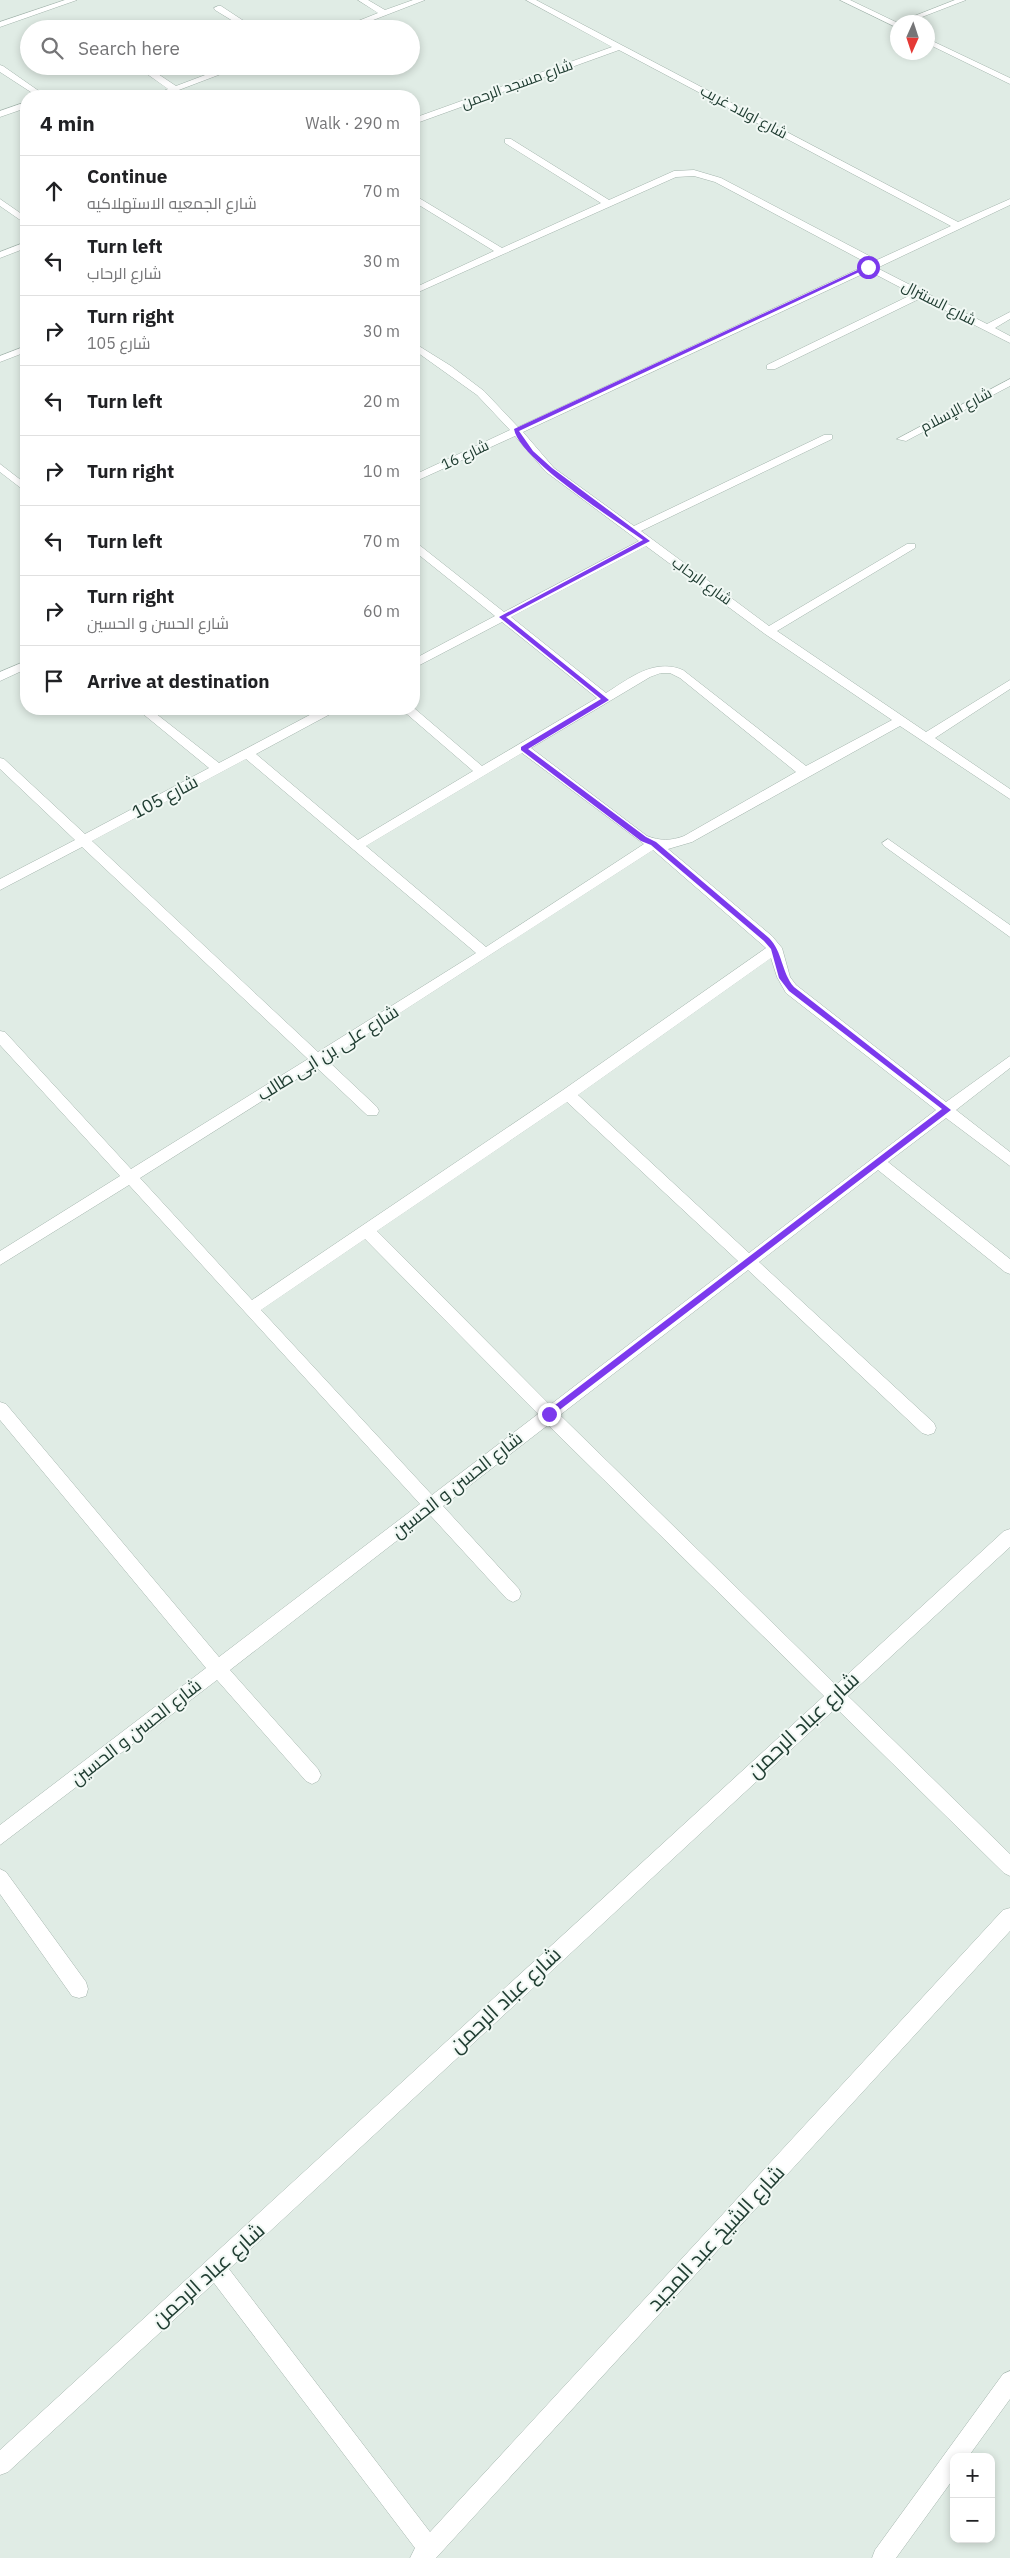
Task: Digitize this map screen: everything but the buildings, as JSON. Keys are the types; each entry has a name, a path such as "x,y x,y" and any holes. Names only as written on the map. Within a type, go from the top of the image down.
{"street":[{"path":"0,25 73,0"},
{"path":"362,0 384,14"},
{"path":"367,20 421,0"},
{"name":"شارع اولاد غريب","path":"530,0 958,226"},
{"path":"844,0 890,21"},
{"path":"924,15 962,0"},
{"path":"218,8 237,20"},
{"path":"935,44 1010,81"},
{"name":"شارع مسجد الرحمن","path":"420,119 620,47"},
{"path":"0,68 33,90"},
{"path":"154,75 175,89 213,75"},
{"path":"0,114 20,107"},
{"path":"508,141 607,203"},
{"name":"شارع السنترال","path":"420,288 674,174 694,173 718,180 921,294 1010,340"},
{"path":"0,202 20,217"},
{"path":"420,202 502,252"},
{"name":"شارع 16","path":"420,476 1010,202"},
{"path":"0,255 20,247"},
{"path":"772,368 921,294"},
{"path":"988,328 1010,315"},
{"name":"شارع الرحاب","path":"420,350 462,378 499,410 531,452 550,470 769,631 1010,795"},
{"path":"0,359 20,351"},
{"name":"شارع الإسلام","path":"902,438 1010,382"},
{"path":"633,531 828,437"},
{"path":"0,467 20,484"},
{"path":"420,661 647,541"},
{"path":"769,631 911,546"},
{"path":"420,551 606,700"},
{"path":"0,677 20,668"},
{"path":"357,846 524,749 654,670 675,670 805,772"},
{"path":"926,738 1010,684"},
{"path":"151,715 218,769"},
{"name":"شارع 105","path":"0,885 319,715"},
{"path":"414,715 482,772"},
{"path":"654,844 678,844 901,720"},
{"path":"524,749 643,839 654,844 774,948 782,978 791,989 1010,1160"},
{"path":"247,753 485,954"},
{"path":"0,762 372,1111"},
{"path":"888,843 1010,932"},
{"name":"شارع على بن ابى طالب","path":"0,1259 485,954 654,844"},
{"path":"252,1308 568,1094 774,948"},
{"path":"0,1036 252,1308 512,1594"},
{"name":"شارع الحسن و الحسين","path":"0,1836 1010,1061"},
{"path":"568,1094 928,1428"},
{"path":"878,1162 1010,1268"},
{"path":"366,1230 549,1414 1010,1867"},
{"path":"0,1409 218,1669 312,1775"},
{"name":"شارع عباد الرحمن","path":"0,2464 1010,1536"},
{"path":"0,1878 79,1989"},
{"name":"شارع الشيخ عبد المجيد","path":"425,2554 1010,1917"},
{"path":"215,2268 425,2554"},
{"path":"959,2453 1010,2381"},
{"path":"883,2558 950,2465"}],"route":[{"path":"549,1414 947,1110 791,989 782,978 779,959 767,939 654,844 643,839 524,749 606,700 502,617 647,541 550,470 531,452 516,430 868,267"}]}
